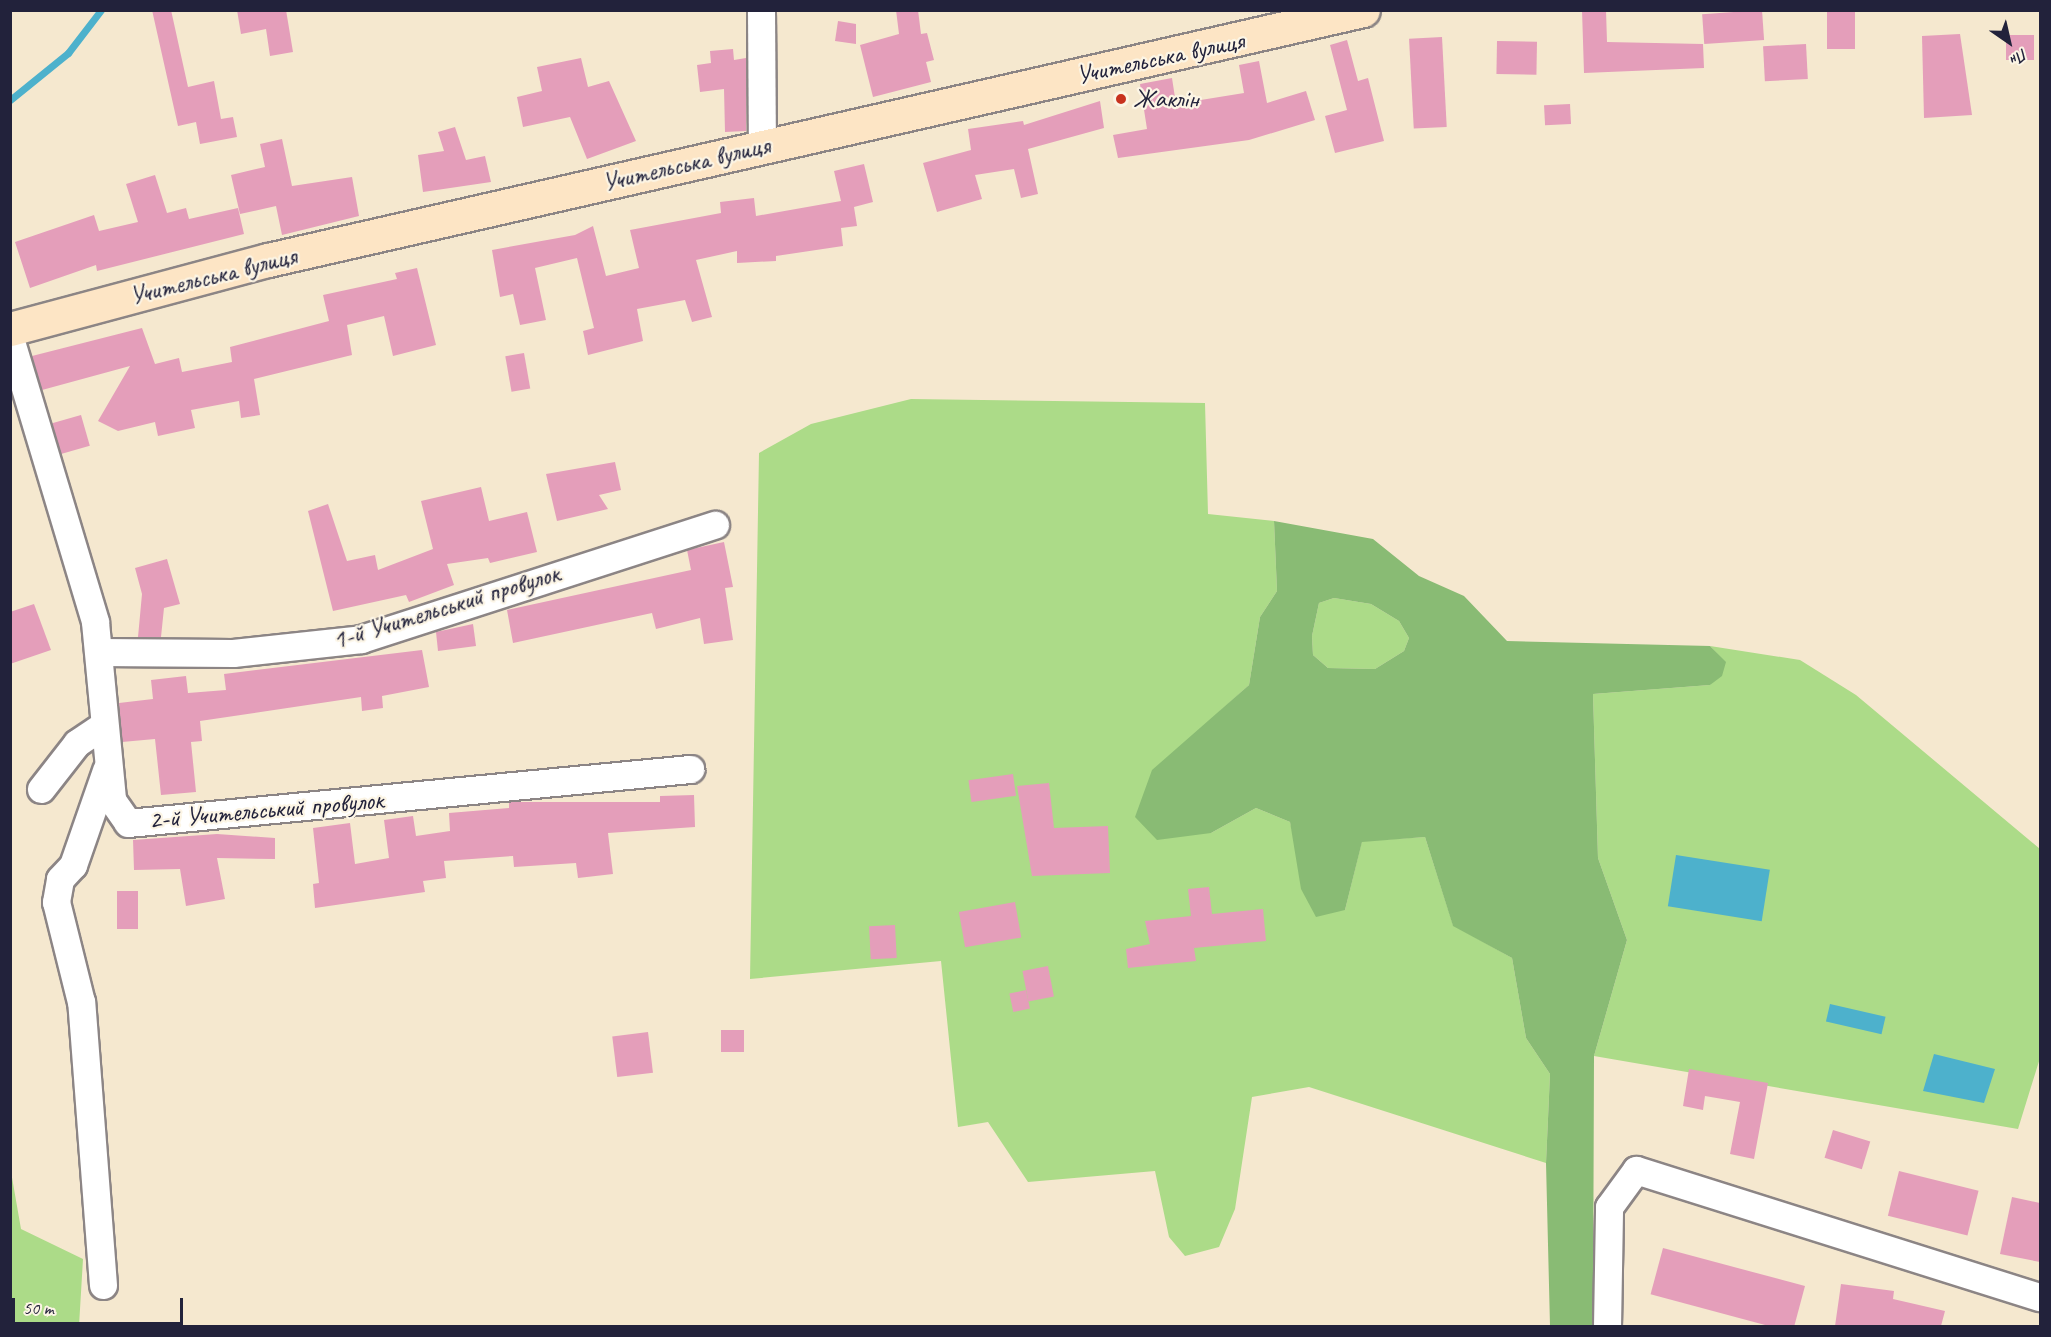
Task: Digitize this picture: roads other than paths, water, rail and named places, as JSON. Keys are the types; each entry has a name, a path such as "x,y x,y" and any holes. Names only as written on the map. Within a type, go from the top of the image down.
{"main road":[{"name":"Учительська вулиця","path":"10,329 268,261 762,146 1264,23 1363,10"}],"street":[{"path":"761,10 762,146"},
{"name":"2-й Учительський провулок","path":"10,338 99,652 102,726 112,800 128,822 690,769"},
{"name":"1-й Учительський провулок","path":"99,652 233,653 361,639 715,525"},
{"path":"40,789 71,749 102,726"},
{"path":"103,1285 81,1002 56,902 60,879 73,865 107,766"},
{"path":"1607,1326 1608,1207 1636,1170 2040,1297"}],"water":[{"path":"1676,855 1770,870 1762,921 1668,906"},
{"path":"1830,1004 1886,1017 1881,1034 1826,1022"},
{"path":"1934,1054 1995,1069 1984,1103 1923,1091"}],"waterway":[{"path":"10,100 68,53 101,10"}],"place":[{"name":"Жаклін","path":"1121,99"}]}
